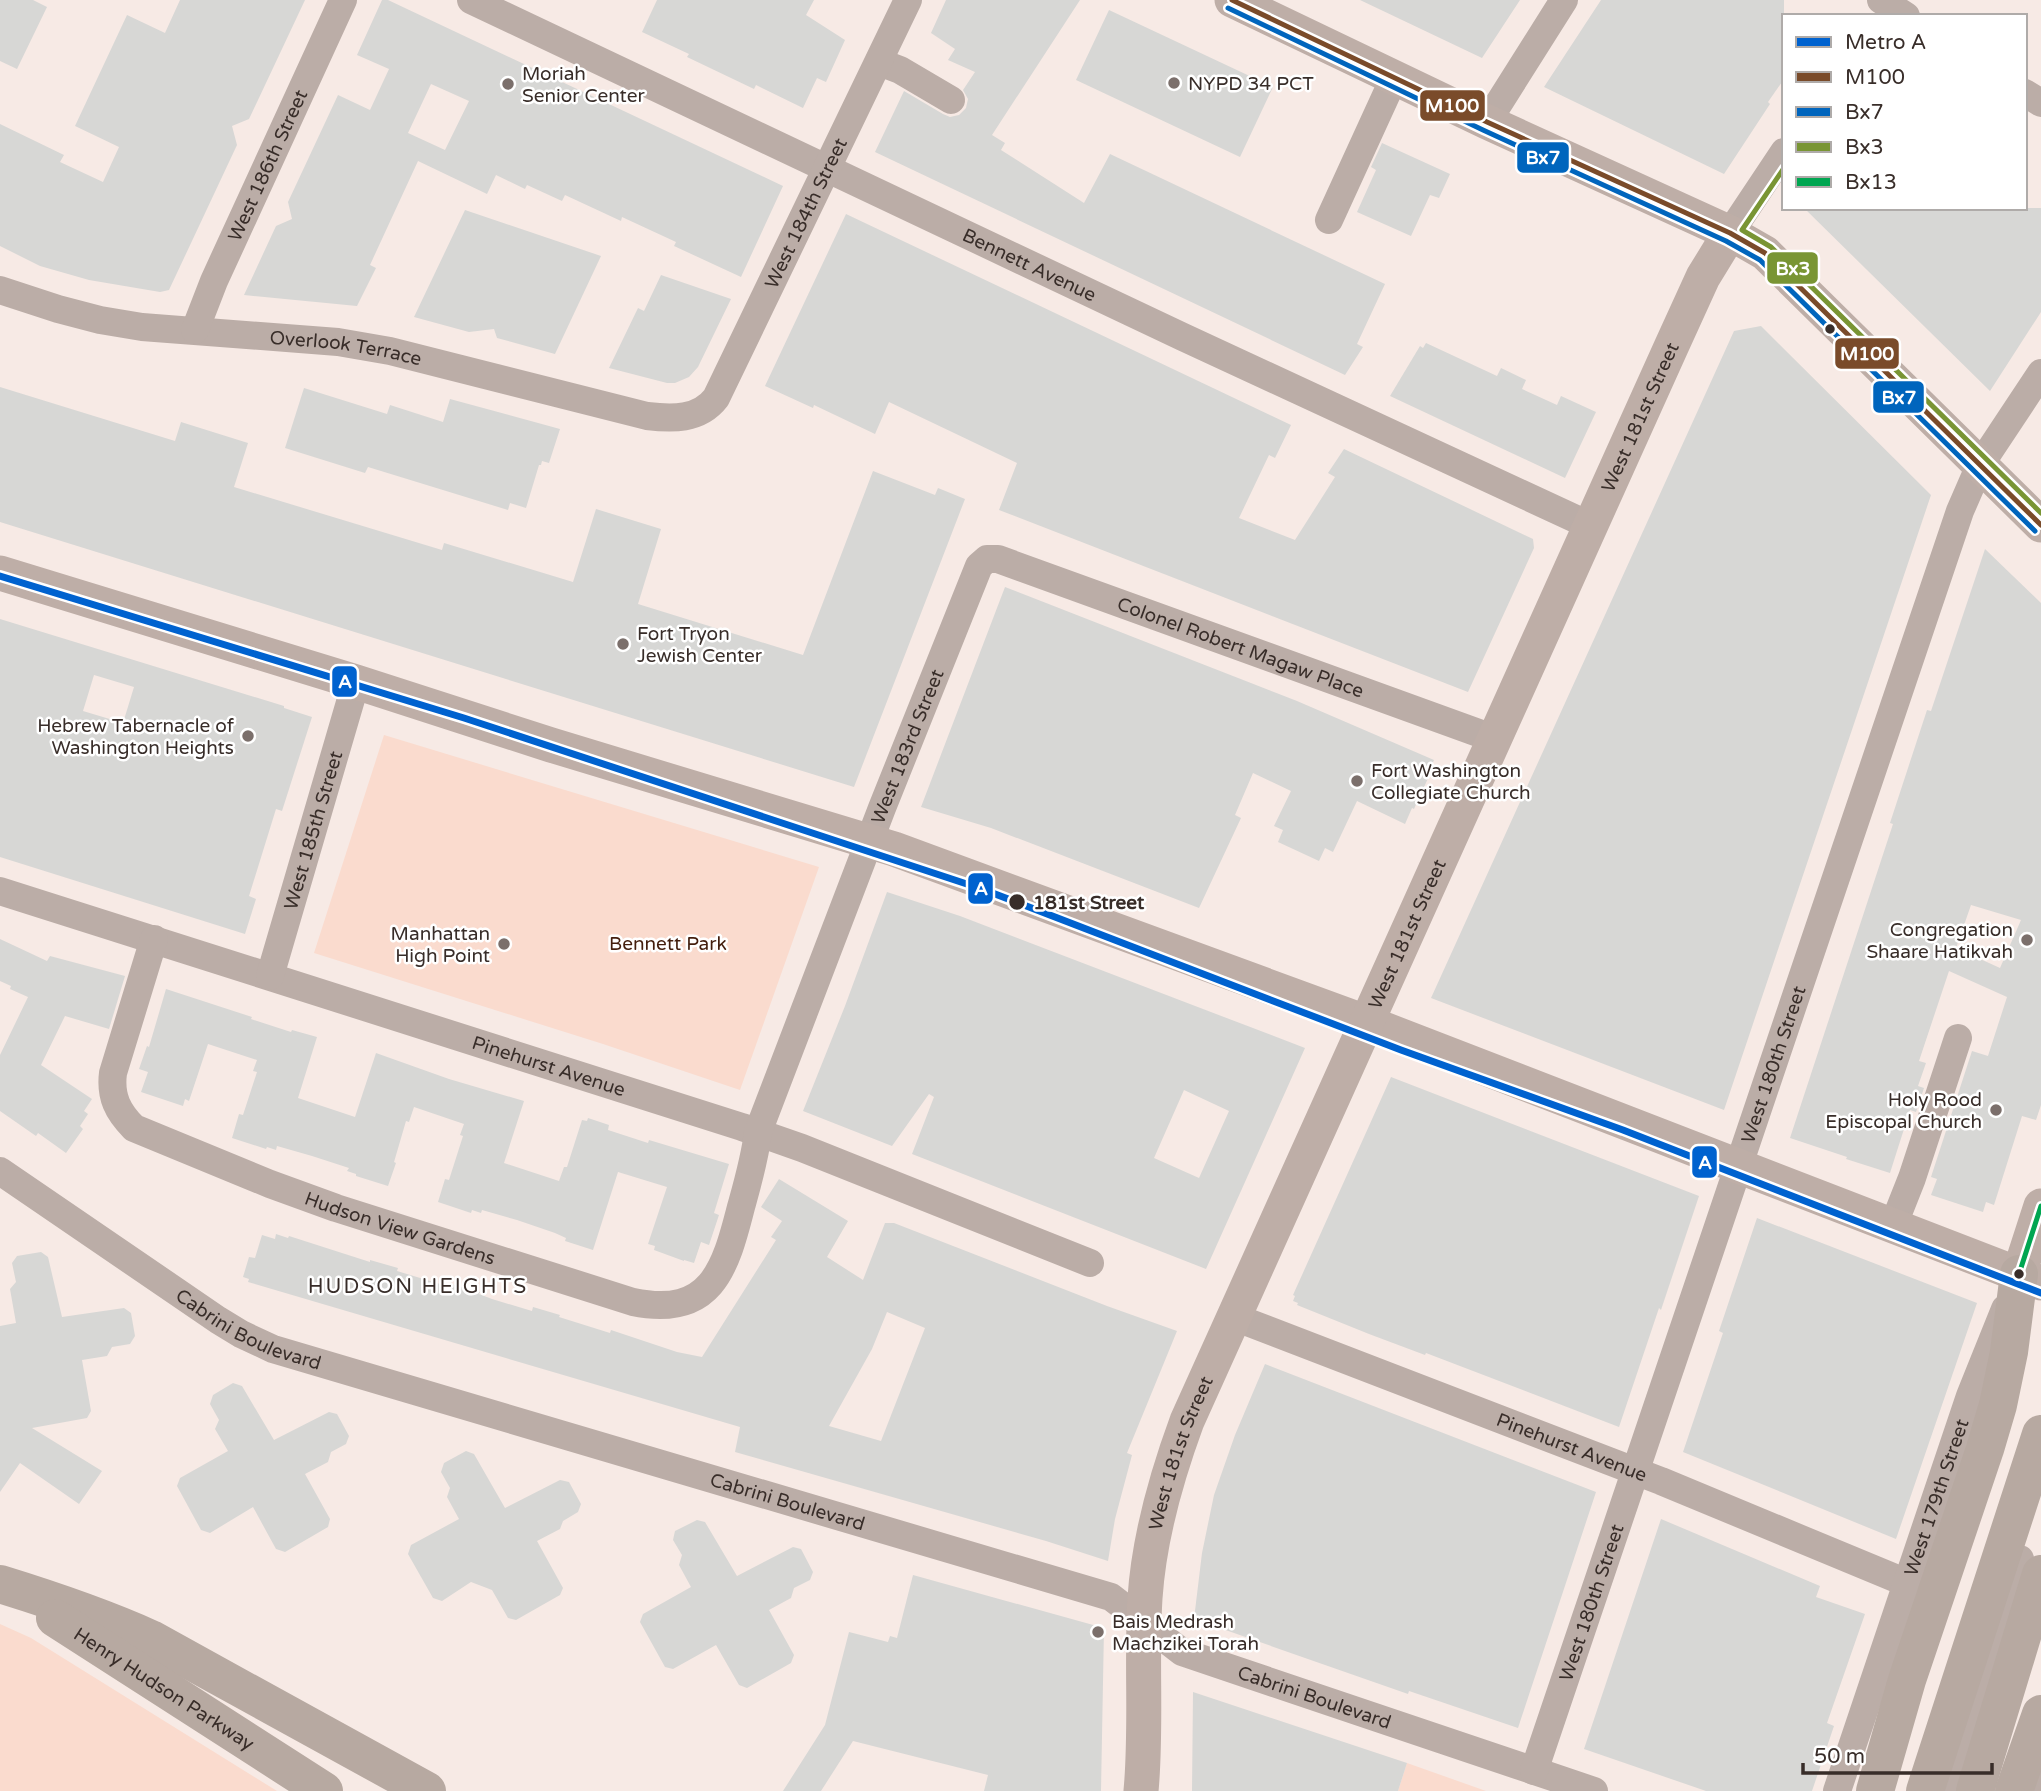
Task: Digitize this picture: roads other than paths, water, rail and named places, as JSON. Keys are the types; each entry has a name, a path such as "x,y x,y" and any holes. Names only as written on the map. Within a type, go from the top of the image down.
{"highway":[{"path":"1875,1791 1904,1690 1985,1449 2030,1278"},
{"path":"1925,1791 2041,1434"},
{"path":"1975,1791 2041,1574"},
{"path":"0,1584 69,1605 151,1639 427,1791"},
{"path":"1893,1791 1932,1700 1992,1586"},
{"name":"Henry Hudson Parkway","path":"0,1591 70,1628 324,1791"},
{"path":"2014,1791 2041,1714"}],"main road":[{"path":"1232,0 1487,122 1730,233 1765,253 2041,525"},
{"name":"West 181st Street","path":"1142,1791 1144,1625 1148,1569 1163,1492 1187,1421 1703,277 1730,233"},
{"path":"0,573 356,682 560,748 869,841 1368,1023 2030,1278"},
{"name":"West 179th Street","path":"2030,1278 2041,1206"}],"street":[{"name":"West 186th Street","path":"195,330 214,281 343,0"},
{"name":"Bennett Avenue","path":"471,0 1195,343 1591,526"},
{"name":"West 184th Street","path":"690,416 706,408 716,398 908,0"},
{"path":"1487,122 1564,0"},
{"path":"879,62 900,70 951,100"},
{"path":"1329,220 1394,78"},
{"name":"West 181st Street","path":"1730,233 1782,155"},
{"name":"Overlook Terrace","path":"0,290 100,320 142,327 366,346 647,416 690,416"},
{"name":"West 180th Street","path":"1534,1771 1960,511 1980,465 2041,373"},
{"name":"Colonel Robert Magaw Place","path":"987,559 998,559 1495,738"},
{"name":"West 183rd Street","path":"758,1132 869,841 979,566 987,559"},
{"name":"West 185th Street","path":"270,976 356,682"},
{"name":"Pinehurst Avenue","path":"0,891 758,1132 1090,1263"},
{"name":"Hudson View Gardens","path":"153,939 113,1073 111,1088 119,1111 134,1128 336,1208 633,1302 649,1305 686,1301 709,1286 720,1272 731,1245 755,1156 758,1132"},
{"path":"1893,1226 1912,1178 1958,1038"},
{"name":"Cabrini Boulevard","path":"0,1171 218,1320 273,1349 1111,1597 1182,1652 1594,1791"},
{"name":"West 179th Street","path":"1837,1791 1970,1396 2030,1278"},
{"name":"Pinehurst Avenue","path":"1234,1317 1636,1471 1907,1583"},
{"path":"1944,1791 1961,1750 2041,1493"},
{"path":"2035,1791 2041,1773"}],"metro line":[{"name":"A","path":"0,576 464,718 982,889 1401,1050 1623,1130 2041,1293"}],"place":[{"name":"NYPD 34 PCT","path":"1174,83"},
{"name":"Moriah Senior Center","path":"508,84"},
{"name":"Fort Tryon Jewish Center","path":"623,644"},
{"name":"Hebrew Tabernacle of Washington Heights","path":"248,736"},
{"name":"Fort Washington Collegiate Church","path":"1357,781"},
{"name":"181st Street","path":"1017,902"},
{"name":"Congregation Shaare Hatikvah","path":"2027,940"},
{"name":"Manhattan High Point","path":"504,944"},
{"name":"Holy Rood Episcopal Church","path":"1996,1110"},
{"name":"Bais Medrash Machzikei Torah","path":"1098,1632"}],"district":[{"name":"HUDSON HEIGHTS","path":"418,1286"}],"park label":[{"name":"Bennett Park","path":"668,943"}]}
